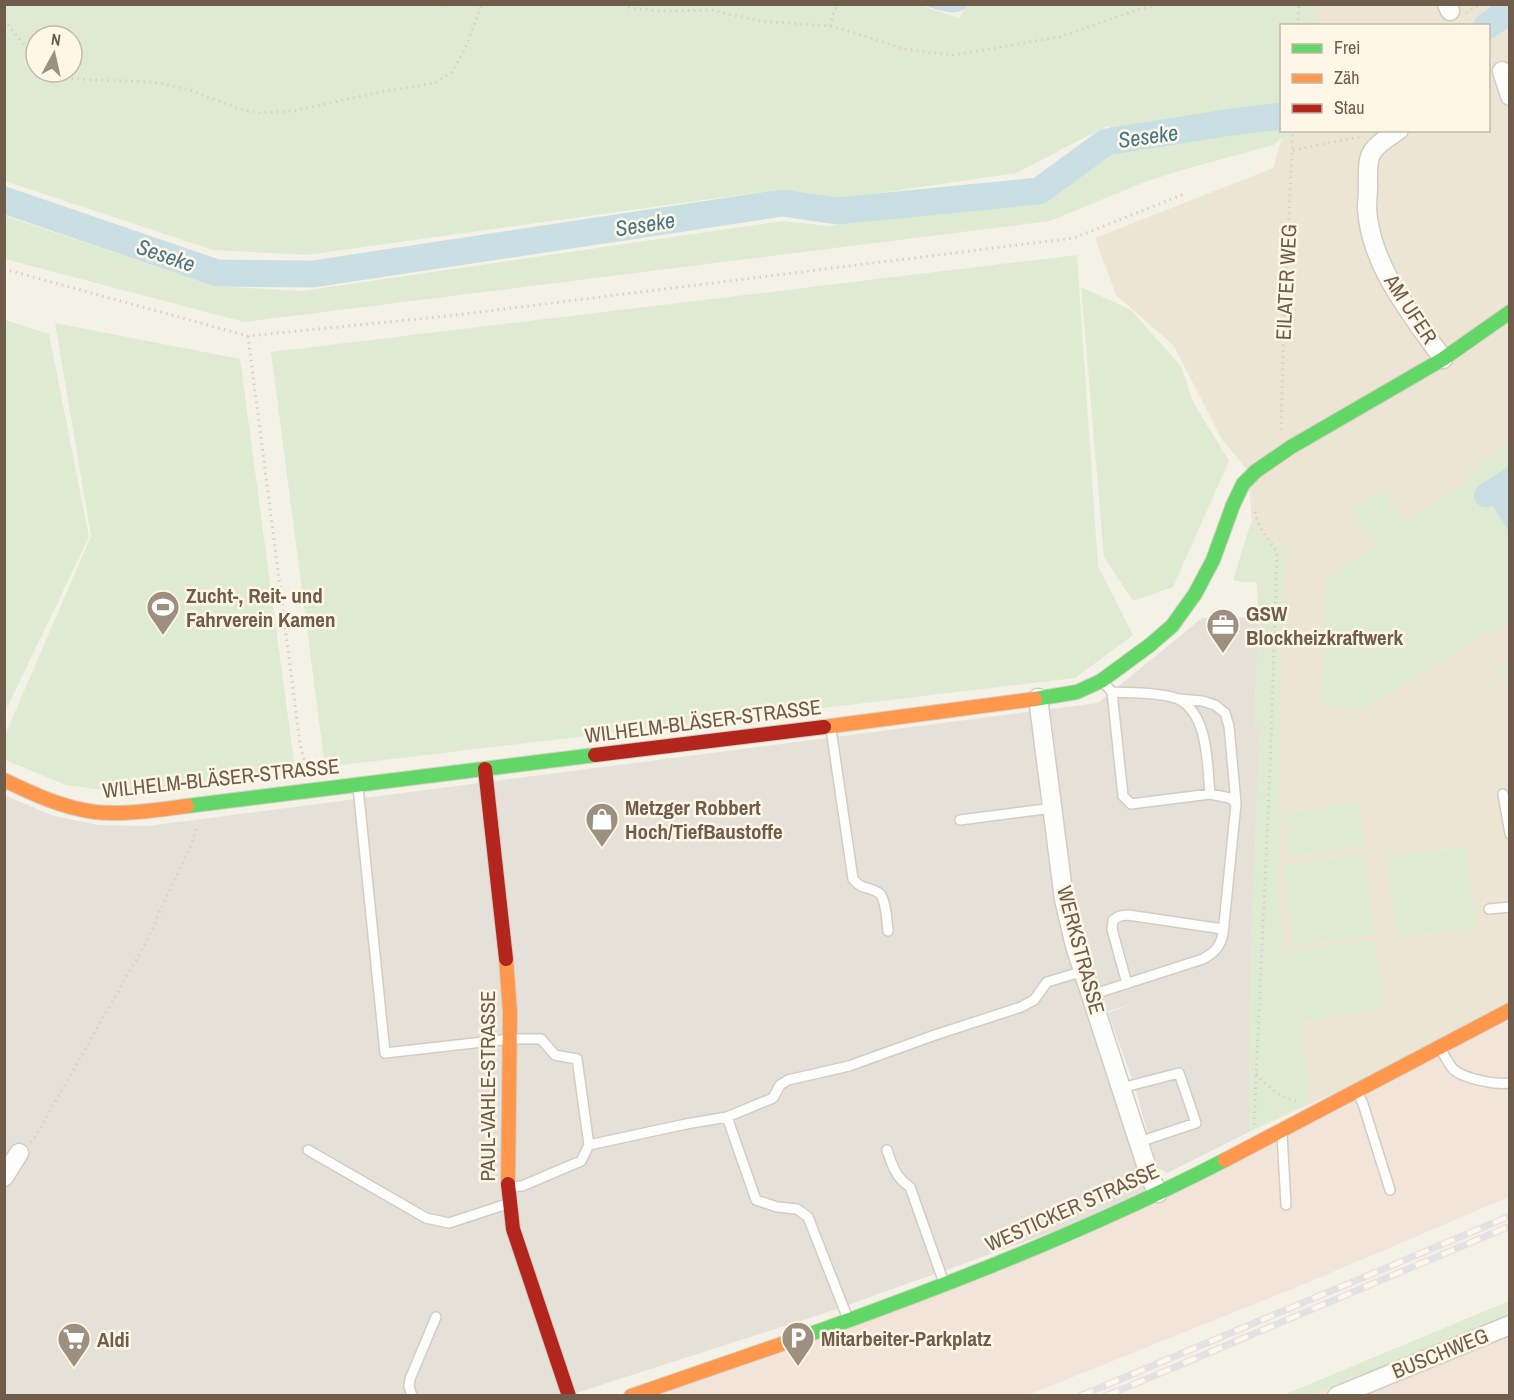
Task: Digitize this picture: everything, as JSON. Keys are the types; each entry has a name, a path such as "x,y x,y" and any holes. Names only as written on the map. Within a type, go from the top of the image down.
{"street":[{"path":"1500,71 1509,96"},
{"path":"1379,143 1396,132"},
{"name":"AM UFER","path":"1379,143 1370,155 1368,172 1367,209 1372,237 1385,273 1443,358"},
{"name":"WILHELM-BLÄSER-STRASSE","path":"4,780 55,802 91,811 126,812 830,726 1077,692 1101,681 1172,626 1195,594 1213,560 1243,484 1256,471 1291,447 1443,358 1509,312"},
{"name":"WERKSTRASSE","path":"1038,698 1064,899 1091,995 1138,1142 1158,1193"},
{"name":"PAUL-VAHLE-STRASSE","path":"484,769 506,962 510,1039 509,1203 513,1229 569,1395"},
{"name":"WESTICKER STRASSE","path":"631,1395 848,1321 945,1285 1087,1227 1258,1144 1509,1010"},
{"name":"BUSCHWEG","path":"1337,1395 1359,1391 1509,1325"}],"lane":[{"path":"1101,681 1112,692 1123,796 1131,804 1210,794 1230,798 1236,803"},
{"path":"1091,995 1203,959 1212,954 1220,945 1236,803 1229,726 1225,713 1215,705 1202,701 1156,694 1112,692"},
{"path":"1177,699 1187,706 1199,722 1204,736 1210,794"},
{"path":"830,726 854,879 859,886 879,893 883,897 888,931"},
{"path":"358,785 385,1053 510,1039 541,1039 555,1055 577,1059 589,1145 581,1161 522,1186 508,1188"},
{"path":"1503,794 1509,834"},
{"path":"960,820 1053,808"},
{"path":"1489,909 1509,907"},
{"path":"1127,984 1112,929 1113,920 1128,915 1223,929"},
{"path":"589,1145 727,1117 773,1098 780,1085 788,1080 849,1066 1021,1007 1034,1000 1047,982 1084,971"},
{"path":"1440,1048 1454,1070 1472,1078 1509,1083"},
{"path":"1121,1088 1179,1073 1196,1123 1138,1142"},
{"path":"1357,1092 1363,1104 1390,1190"},
{"path":"727,1117 756,1200 777,1207 797,1209 808,1217 848,1321"},
{"path":"1282,1131 1286,1205"},
{"path":"308,1150 426,1218 441,1222 449,1223 509,1203"},
{"path":"887,1150 894,1170 910,1187 945,1285"},
{"path":"412,1395 410,1379 436,1317"}],"path":[{"path":"84,79 153,82 187,89 237,108 259,113 293,111 380,92 435,83 452,72 461,57 482,4"},
{"path":"623,4 630,8 660,11 711,10 760,21 830,26 904,49 954,55 1059,37 1159,4"},
{"path":"709,4 711,10"},
{"path":"830,26 834,10 840,4"},
{"path":"1297,6 1298,24"},
{"path":"4,20 24,44"},
{"name":"EILATER WEG","path":"1281,414 1293,132"},
{"path":"1293,150 1363,136 1379,143"},
{"path":"4,269 248,336 448,316 1074,237 1184,194"},
{"path":"248,336 300,744 313,790"},
{"path":"1257,500 1255,518 1277,553 1270,780 1254,1134 1258,1144"},
{"path":"10,1166 34,1138 144,946 191,845 205,804"},
{"path":"1256,1074 1286,1099 1303,1102"}],"shaded area":[{"path":"921,5 968,5 959,12 953,12"},
{"path":"1316,5 1509,5 1509,1013 1249,1132 1250,967 1260,725 1254,724 1259,617 1248,471 1221,438 1174,346 1116,295 1095,238 1273,168 1282,138 1302,132 1490,132 1490,24 1316,24"},
{"path":"1508,467 1510,470 1509,532 1493,506 1483,507 1474,499 1478,486"},
{"path":"1259,617 1254,724 1260,725 1250,967 1249,1132 1167,1173 1157,1167 1134,1084 1108,1013 1132,1004 1097,1015 1152,1188 1058,1230 831,1311 570,1395 5,1395 4,795 54,816 99,825 147,826 1098,703 1202,618"},
{"path":"1509,1016 1509,1197 1297,1287 1028,1395 652,1396 1080,1237"},
{"path":"1509,1317 1509,1395 1311,1395"}],"green space":[{"path":"916,4 959,18 968,4 1316,5 1316,24 1280,24 1280,132 1302,132 1282,138 1273,145 1142,183 1050,221 244,322 5,259 5,216 214,286 302,291 783,221 828,226 1046,200 1116,151 1140,146 1107,126 1016,173 832,200 776,190 306,255 213,250 5,181 5,5"},
{"path":"1077,255 1098,566 1133,635 1075,678 325,767 271,352"},
{"path":"1081,287 1131,310 1181,366 1193,402 1229,461 1173,587 1133,601 1104,557"},
{"path":"5,320 49,334 89,537 5,712"},
{"name":"Zucht-, Reit- und Fahrverein Kamen","path":"55,323 240,359 295,769 123,793 66,785 5,760 5,735 91,536"},
{"path":"1509,444 1509,620 1362,710 1321,704 1326,579 1376,545 1352,511 1383,489 1406,522 1468,480 1465,475"},
{"path":"1251,522 1262,540 1285,548 1278,809 1281,809 1277,884 1284,952 1374,940 1385,1007 1301,1023 1310,1091 1304,1093 1309,1102 1249,1132 1250,967 1260,725 1254,724 1260,582 1233,580"},
{"path":"1509,663 1509,689 1498,670"},
{"path":"1359,802 1365,846 1289,857 1283,813"},
{"path":"1466,847 1477,927 1397,938 1386,857"},
{"path":"1364,854 1375,935 1294,946 1283,865"},
{"path":"1509,1301 1509,1317 1311,1395 1281,1396"}],"waterway":[{"name":"Seseke","path":"1490,24 1510,10"},
{"name":"Seseke","path":"4,200 217,273 313,274 782,203 837,211 1039,191 1106,142 1280,116"}],"railway":[{"path":"1080,1396 1510,1216"},
{"path":"1106,1396 1510,1226"}],"traffic: fast":[{"path":"1035,699 1077,692 1101,681 1172,626 1195,594 1213,560 1243,484 1256,471 1291,447 1443,359 1510,312"},
{"path":"187,806 595,755"},
{"path":"805,1336 1018,1255 1122,1210 1225,1160"}],"traffic: slow":[{"path":"824,727 1035,699"},
{"path":"4,780 60,804 95,812 130,812 187,806"},
{"path":"506,959 510,1012 508,1184"},
{"path":"1225,1160 1510,1010"},
{"path":"631,1396 805,1336"}],"traffic: jam":[{"path":"595,755 824,727"},
{"path":"485,769 506,959"},
{"path":"508,1184 513,1229 569,1396"}],"place":[{"name":"Zucht-, Reit- und Fahrverein Kamen","path":"163,636"},
{"name":"GSW Blockheizkraftwerk","path":"1223,654"},
{"name":"Metzger Robbert Hoch/TiefBaustoffe","path":"602,848"},
{"name":"Mitarbeiter-Parkplatz","path":"798,1367"},
{"name":"Aldi","path":"74,1368"}]}
